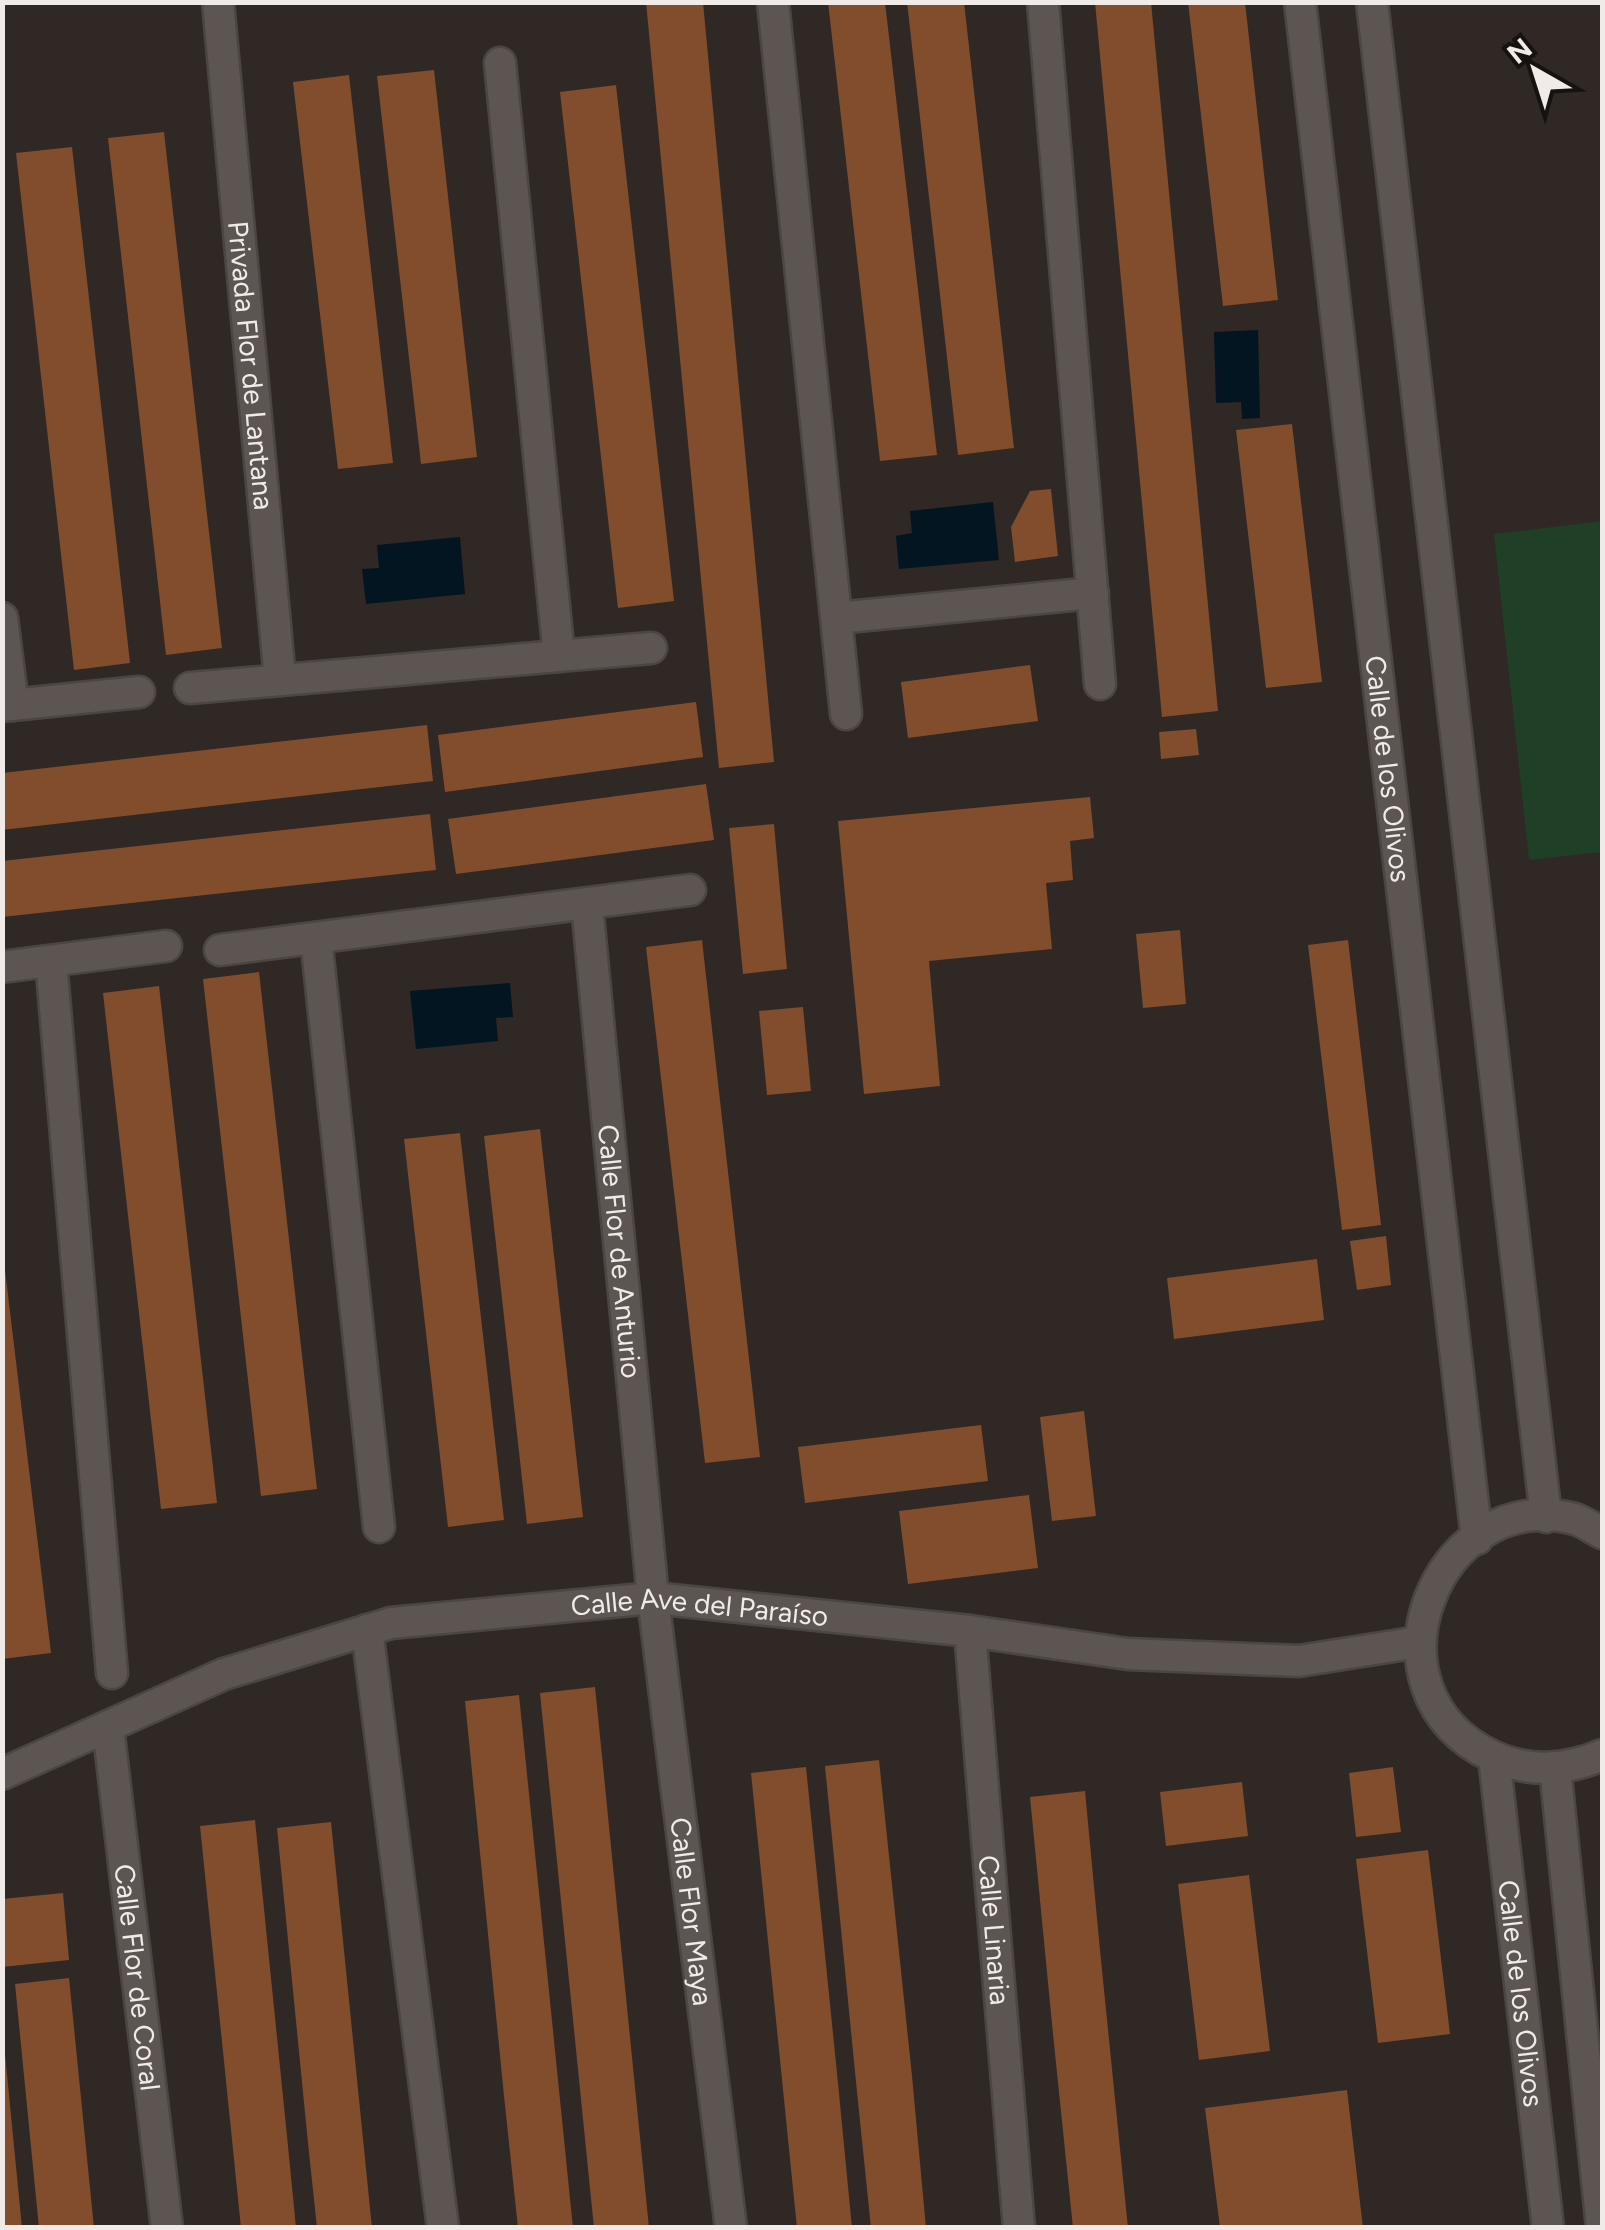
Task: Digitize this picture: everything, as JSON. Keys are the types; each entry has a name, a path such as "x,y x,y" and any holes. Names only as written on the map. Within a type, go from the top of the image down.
{"street":[{"name":"Privada Flor de Lantana","path":"218,2 280,680"},
{"path":"773,2 846,714"},
{"path":"1043,2 1100,684"},
{"name":"Calle de los Olivos","path":"1300,2 1477,1539"},
{"path":"1372,2 1546,1518"},
{"path":"500,62 559,656"},
{"path":"837,618 1092,593"},
{"path":"2,618 8,705 139,692"},
{"path":"190,688 651,648"},
{"path":"220,950 690,890"},
{"name":"Calle Flor de Anturio","path":"586,905 653,1598"},
{"path":"316,938 380,1527"},
{"path":"2,967 166,946"},
{"path":"51,961 112,1673"},
{"path":"1602,1534 1576,1520 1532,1516 1495,1527 1458,1552 1429,1595 1419,1642 1426,1686 1448,1725 1471,1746 1527,1770 1582,1764 1602,1756"},
{"name":"Calle Ave del Paraíso","path":"2,1774 224,1674 391,1623 653,1598 970,1630 1128,1654 1300,1661 1419,1642"},
{"name":"Calle Flor Maya","path":"653,1598 731,2228"},
{"path":"367,1630 443,2228"},
{"name":"Calle Linaria","path":"970,1630 1019,2228"},
{"name":"Calle Flor de Coral","path":"108,1726 167,2228"},
{"name":"Calle de los Olivos","path":"1494,1757 1548,2228"},
{"name":"Calle de los Olivos","path":"1555,1767 1602,2228"}],"green space":[{"path":"1602,521 1602,852 1529,860 1494,534"}],"water":[{"path":"1258,330 1260,418 1242,419 1241,402 1216,403 1214,332"},
{"path":"993,502 999,560 899,569 896,536 912,533 910,511"},
{"path":"460,537 465,594 366,604 362,569 379,568 377,545"},
{"path":"510,983 513,1017 496,1018 498,1041 416,1049 410,991"}],"building":[{"path":"646,2 703,2 774,762 719,768"},
{"path":"828,2 885,2 937,455 880,461"},
{"path":"907,2 964,2 1014,448 958,455"},
{"path":"1095,2 1151,2 1218,711 1162,717"},
{"path":"1188,2 1245,2 1278,300 1223,306"},
{"path":"434,70 477,457 421,464 377,76"},
{"path":"349,75 393,463 338,469 293,82"},
{"path":"616,85 674,601 618,608 560,92"},
{"path":"164,132 222,648 166,655 108,138"},
{"path":"72,147 130,663 74,670 16,153"},
{"path":"1292,424 1322,682 1266,688 1236,430"},
{"path":"1051,489 1058,556 1015,562 1011,527 1030,491"},
{"path":"1030,665 1038,721 908,738 901,682"},
{"path":"696,702 703,757 445,792 438,735"},
{"path":"427,725 433,781 2,830 2,773"},
{"path":"1196,729 1199,755 1161,759 1159,732"},
{"path":"706,784 714,840 456,874 448,819"},
{"path":"1090,797 1094,838 1070,841 1073,880 1046,883 1052,949 929,961 940,1086 864,1094 838,821"},
{"path":"430,814 436,870 2,917 2,861"},
{"path":"774,824 787,969 743,974 729,828"},
{"path":"1180,930 1186,1004 1143,1008 1136,934"},
{"path":"702,940 760,1457 705,1463 646,947"},
{"path":"1348,940 1381,1225 1342,1230 1308,945"},
{"path":"259,972 317,1489 261,1496 203,979"},
{"path":"159,986 217,1503 161,1509 103,993"},
{"path":"803,1007 811,1091 767,1095 759,1011"},
{"path":"540,1129 583,1517 527,1524 484,1136"},
{"path":"460,1133 504,1520 448,1527 404,1139"},
{"path":"1386,1236 1391,1285 1357,1290 1350,1241"},
{"path":"2,1245 51,1653 2,1659"},
{"path":"1317,1259 1324,1320 1174,1339 1167,1278"},
{"path":"1084,1411 1096,1516 1052,1521 1040,1417"},
{"path":"981,1425 988,1481 805,1503 798,1447"},
{"path":"1029,1495 1038,1568 908,1584 899,1511"},
{"path":"595,1687 649,2228 594,2228 540,1693"},
{"path":"519,1695 573,2228 518,2228 504,2096 465,1701"},
{"path":"879,1760 926,2228 871,2228 856,2082 825,1766"},
{"path":"806,1767 852,2228 797,2228 751,1773"},
{"path":"1393,1767 1401,1832 1356,1837 1349,1773"},
{"path":"1242,1782 1248,1836 1166,1846 1160,1792"},
{"path":"1085,1791 1128,2228 1073,2228 1053,2034 1030,1797"},
{"path":"255,1820 296,2228 241,2228 200,1826"},
{"path":"331,1822 372,2228 317,2228 308,2143 277,1828"},
{"path":"1428,1850 1450,2034 1378,2043 1356,1859"},
{"path":"1249,1875 1270,2051 1199,2060 1178,1884"},
{"path":"63,1893 69,1960 2,1967 2,1899"},
{"path":"69,1978 94,2228 39,2228 15,1984"},
{"path":"5,2054 22,2228 2,2228"},
{"path":"1347,2090 1363,2228 1220,2228 1205,2108"}]}
